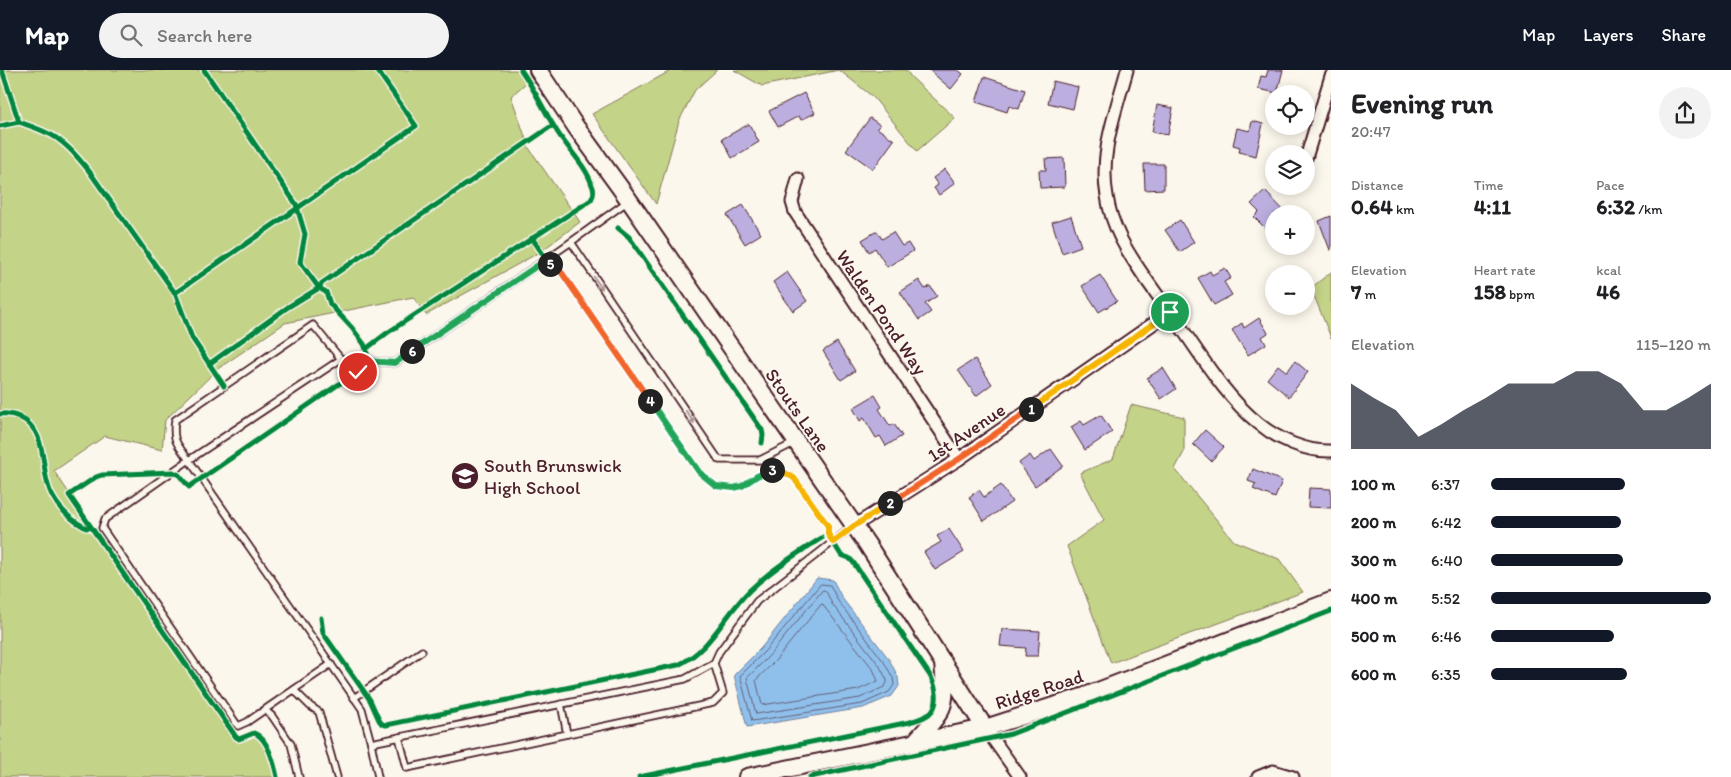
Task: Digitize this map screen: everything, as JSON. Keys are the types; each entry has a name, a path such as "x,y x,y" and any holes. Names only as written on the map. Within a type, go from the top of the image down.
{"street":[{"name":"Stouts Lane","path":"538,70 576,127 630,200 854,526 985,728 1020,777"},
{"path":"1127,70 1107,150 1105,180 1106,195 1120,238 1233,400 1259,424 1285,441 1320,451 1331,451"},
{"path":"1310,145 1331,76"},
{"name":"Walden Pond Way","path":"798,179 792,202 794,212 959,459"},
{"name":"1st Avenue","path":"854,526 959,459 1170,312"},
{"name":"Ridge Road","path":"748,777 985,728 1098,691 1331,601"},
{"path":"914,743 942,708 944,689 943,662"},
{"path":"1258,777 1273,771 1293,777"}],"lane":[{"path":"331,664 247,722 238,726 102,528 105,519 189,460 342,359 395,363 630,200"},
{"path":"571,242 719,460 760,460 796,442"},
{"path":"342,359 313,324 175,420 173,432 176,442 362,709 378,777"},
{"path":"371,743 685,679 714,663 719,652 757,601 854,526"},
{"path":"354,698 422,651"},
{"path":"398,737 407,768 713,703 724,693 714,663"},
{"path":"294,690 319,712 337,777"},
{"path":"561,704 567,734"},
{"path":"265,710 272,716 291,744 299,777"}],"green space":[{"path":"0,70 518,70 526,83 511,96 529,148 580,222 540,252 426,315 413,297 285,323 219,368 165,420 162,450 105,436 54,471 239,741 257,733 274,757 278,777 0,777"},
{"path":"672,70 717,70 695,90 679,121 656,204 592,114"},
{"path":"734,70 839,70 762,86"},
{"path":"839,70 906,70 911,77 955,118 917,151 873,97"},
{"path":"1331,272 1331,338 1315,298 1315,285"},
{"path":"1131,405 1184,417 1184,452 1175,469 1234,541 1279,559 1303,592 1111,663 1067,546 1104,520 1080,473 1113,459"}],"water":[{"path":"817,578 833,580 842,598 889,659 898,677 899,686 892,696 863,708 747,727 734,675 761,648"}],"building":[{"path":"929,70 958,70 963,74 951,89"},
{"path":"1268,70 1283,70 1279,85 1265,85 1265,90 1258,89 1261,76 1266,77"},
{"path":"984,77 1025,90 1019,109 1009,106 1007,112 976,102"},
{"path":"1053,81 1078,87 1073,109 1048,103"},
{"path":"804,93 815,113 801,120 799,116 778,127 769,111"},
{"path":"1157,105 1173,108 1168,135 1152,132"},
{"path":"870,118 880,125 877,128 894,140 873,169 846,150"},
{"path":"1252,121 1263,124 1256,156 1239,152 1240,147 1233,145 1237,128 1250,131"},
{"path":"749,124 759,142 732,158 722,139"},
{"path":"1064,158 1065,187 1040,188 1039,170 1046,170 1045,159"},
{"path":"1144,164 1164,164 1164,189 1145,190"},
{"path":"945,169 955,183 939,195 934,188 938,185 933,178"},
{"path":"1265,191 1265,195 1269,195 1278,205 1265,205 1265,228 1254,217 1259,212 1251,204"},
{"path":"743,205 761,234 745,244 727,215"},
{"path":"1071,216 1081,246 1062,253 1052,222"},
{"path":"1331,216 1331,250 1330,250 1319,221"},
{"path":"1180,220 1194,242 1180,252 1165,230"},
{"path":"877,231 882,239 893,232 902,246 908,243 913,251 887,267 875,248 869,252 862,240"},
{"path":"1225,268 1231,278 1224,282 1232,295 1214,305 1198,278 1210,271 1212,275"},
{"path":"787,272 807,301 793,311 773,282"},
{"path":"1100,275 1117,301 1099,312 1082,286"},
{"path":"919,280 925,289 930,286 937,296 925,304 931,312 919,320 900,292"},
{"path":"1259,318 1268,333 1262,337 1266,344 1248,355 1232,330 1242,323 1244,328"},
{"path":"837,342 855,371 841,380 823,351"},
{"path":"975,359 992,384 976,396 958,370"},
{"path":"1295,361 1308,372 1289,397 1267,379 1278,365 1287,372"},
{"path":"1163,368 1176,389 1161,399 1147,378"},
{"path":"875,395 882,407 879,409 890,426 894,424 902,436 886,446 880,436 876,438 864,418 860,421 853,408"},
{"path":"1101,415 1112,432 1085,450 1071,427 1081,421 1084,425"},
{"path":"1205,430 1224,447 1211,461 1193,444"},
{"path":"1051,449 1063,466 1035,486 1019,463 1030,455 1034,461"},
{"path":"1253,469 1282,481 1275,498 1253,489 1256,484 1248,481"},
{"path":"1001,485 1012,502 984,521 969,497 979,490 984,497"},
{"path":"1309,488 1331,489 1331,508 1308,507"},
{"path":"949,529 964,552 935,570 924,552 941,542 937,536"},
{"path":"1002,629 1040,631 1038,656 1025,656 1026,648 1000,646"}],"cycle path":[{"path":"0,126 19,122 2,70"},
{"path":"204,70 296,204 305,234 300,262 319,288 288,307 209,364"},
{"path":"19,122 52,135 75,154 175,293 416,126 377,70"},
{"path":"366,349 387,333 591,200 594,189 586,171 558,133 521,70"},
{"path":"277,777 267,745 254,733 239,739 236,737 69,495 102,475 173,472 179,475 189,487 355,373 371,373 364,344 330,304 326,292 319,288 322,283 553,125"},
{"path":"618,228 629,237 762,430 762,443"},
{"path":"532,238 551,266 562,273 699,472 714,484 727,488 738,486 767,471 777,470 789,474 799,483 815,506 828,526 828,534"},
{"path":"175,293 192,338 224,386"},
{"path":"0,414 19,417 36,432 53,497 63,511 72,519 86,528 91,527"},
{"path":"321,618 323,633 370,700 379,720 382,724 386,725 678,665 699,651 741,600 768,574 828,534 841,555 853,562 934,683 936,700 933,710 925,717 910,722 639,777"},
{"path":"810,777 1011,734 1331,611"}],"place":[{"name":"South Brunswick High School","path":"465,476"}],"route":[{"path":"358,372 371,373 368,361 395,363 547,259 551,266 562,273 699,472 709,482 716,486 734,488 742,486 764,472 780,470 794,478 828,526 828,534 833,542 854,526 959,459 1170,312"}]}
